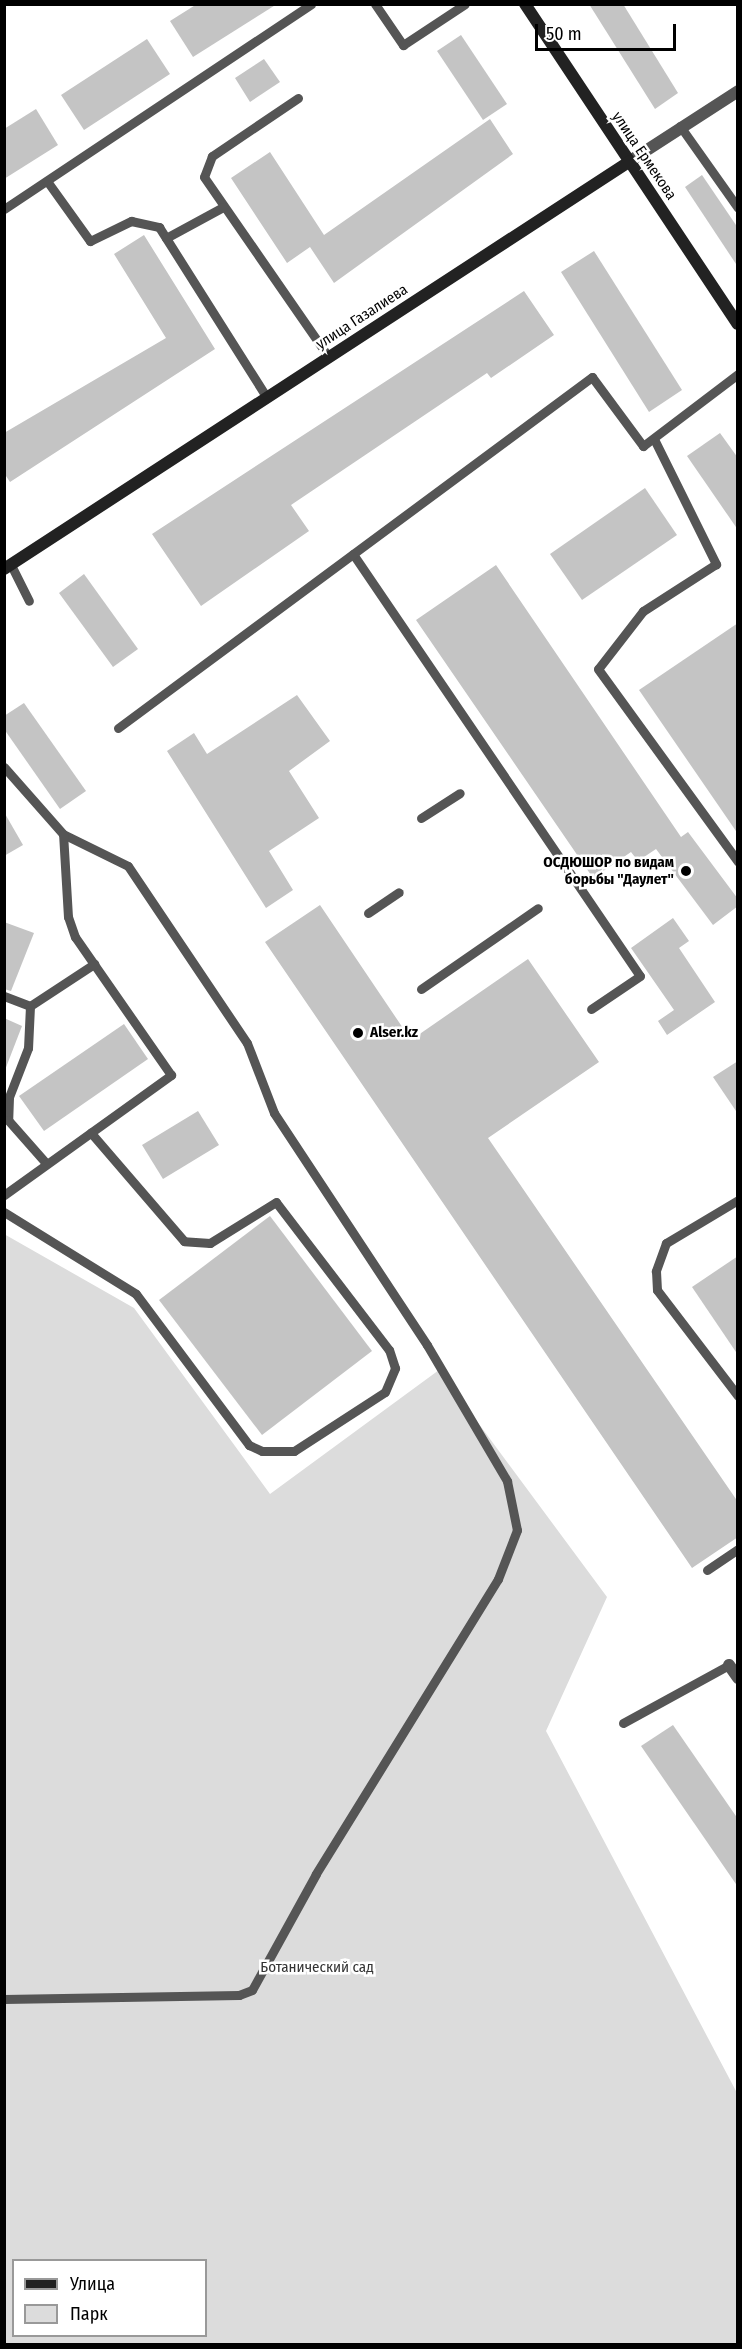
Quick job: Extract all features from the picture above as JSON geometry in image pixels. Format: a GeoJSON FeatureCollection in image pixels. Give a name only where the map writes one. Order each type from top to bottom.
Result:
{"type":"FeatureCollection","features":[{"type":"Feature","properties":{"kind":"main road","name":"улица Ермекова"},"geometry":{"type":"LineString","coordinates":[[525,4],[738,324]]}},
{"type":"Feature","properties":{"kind":"main road","name":"улица Газалиева"},"geometry":{"type":"LineString","coordinates":[[8,567],[630,161]]}},
{"type":"Feature","properties":{"kind":"street","name":"улица Газалиева"},"geometry":{"type":"LineString","coordinates":[[630,161],[680,126],[738,91]]}},
{"type":"Feature","properties":{"kind":"street"},"geometry":{"type":"LineString","coordinates":[[729,1665],[738,1677]]}},
{"type":"Feature","properties":{"kind":"lane"},"geometry":{"type":"LineString","coordinates":[[4,209],[311,4]]}},
{"type":"Feature","properties":{"kind":"lane"},"geometry":{"type":"LineString","coordinates":[[375,4],[403,45],[465,4]]}},
{"type":"Feature","properties":{"kind":"lane"},"geometry":{"type":"LineString","coordinates":[[298,98],[203,168],[223,207],[328,356]]}},
{"type":"Feature","properties":{"kind":"lane"},"geometry":{"type":"LineString","coordinates":[[680,126],[734,195],[738,208]]}},
{"type":"Feature","properties":{"kind":"lane"},"geometry":{"type":"LineString","coordinates":[[47,180],[90,241],[131,221],[153,223],[166,238],[267,398]]}},
{"type":"Feature","properties":{"kind":"lane"},"geometry":{"type":"LineString","coordinates":[[166,238],[223,207]]}},
{"type":"Feature","properties":{"kind":"lane"},"geometry":{"type":"LineString","coordinates":[[118,728],[592,377],[643,446],[738,374]]}},
{"type":"Feature","properties":{"kind":"lane"},"geometry":{"type":"LineString","coordinates":[[654,439],[716,564],[643,611],[598,669],[738,862]]}},
{"type":"Feature","properties":{"kind":"lane"},"geometry":{"type":"LineString","coordinates":[[353,554],[640,976],[591,1009]]}},
{"type":"Feature","properties":{"kind":"lane"},"geometry":{"type":"LineString","coordinates":[[8,567],[29,601]]}},
{"type":"Feature","properties":{"kind":"lane"},"geometry":{"type":"LineString","coordinates":[[4,767],[63,834],[128,866],[247,1044],[274,1113],[427,1345],[507,1481],[517,1530],[498,1579],[252,1990],[239,1995],[4,1999]]}},
{"type":"Feature","properties":{"kind":"lane"},"geometry":{"type":"LineString","coordinates":[[421,818],[460,793]]}},
{"type":"Feature","properties":{"kind":"lane"},"geometry":{"type":"LineString","coordinates":[[4,1195],[45,1162],[91,1133],[171,1075],[94,964],[68,917],[63,834]]}},
{"type":"Feature","properties":{"kind":"lane"},"geometry":{"type":"LineString","coordinates":[[369,913],[399,892]]}},
{"type":"Feature","properties":{"kind":"lane"},"geometry":{"type":"LineString","coordinates":[[420,989],[538,908]]}},
{"type":"Feature","properties":{"kind":"lane"},"geometry":{"type":"LineString","coordinates":[[30,1006],[94,964]]}},
{"type":"Feature","properties":{"kind":"lane"},"geometry":{"type":"LineString","coordinates":[[4,996],[30,1006]]}},
{"type":"Feature","properties":{"kind":"lane"},"geometry":{"type":"LineString","coordinates":[[30,1006],[28,1048],[9,1097],[8,1120],[45,1162]]}},
{"type":"Feature","properties":{"kind":"lane"},"geometry":{"type":"LineString","coordinates":[[4,1212],[136,1294],[249,1445],[262,1451],[302,1447],[385,1392],[395,1368],[388,1350],[276,1202],[210,1243],[184,1241],[91,1133]]}},
{"type":"Feature","properties":{"kind":"lane"},"geometry":{"type":"LineString","coordinates":[[738,1200],[666,1243],[656,1271],[657,1290],[738,1396]]}},
{"type":"Feature","properties":{"kind":"lane"},"geometry":{"type":"LineString","coordinates":[[707,1570],[738,1549]]}},
{"type":"Feature","properties":{"kind":"lane"},"geometry":{"type":"LineString","coordinates":[[623,1723],[729,1665]]}},
{"type":"Feature","properties":{"kind":"green space","name":"Ботанический сад"},"geometry":{"type":"Polygon","coordinates":[[[4,1234],[134,1308],[270,1494],[439,1370],[607,1597],[546,1731],[737,2093],[737,2344],[5,2344],[4,1234]]]}},
{"type":"Feature","properties":{"kind":"building"},"geometry":{"type":"Polygon","coordinates":[[[197,4],[277,4],[193,57],[170,21],[197,4]]]}},
{"type":"Feature","properties":{"kind":"building"},"geometry":{"type":"Polygon","coordinates":[[[589,4],[623,4],[678,93],[655,109],[589,4]]]}},
{"type":"Feature","properties":{"kind":"building"},"geometry":{"type":"Polygon","coordinates":[[[461,35],[507,104],[483,120],[437,51],[461,35]]]}},
{"type":"Feature","properties":{"kind":"building"},"geometry":{"type":"Polygon","coordinates":[[[147,39],[170,74],[84,130],[61,95],[147,39]]]}},
{"type":"Feature","properties":{"kind":"building"},"geometry":{"type":"Polygon","coordinates":[[[264,59],[280,82],[250,102],[235,78],[264,59]]]}},
{"type":"Feature","properties":{"kind":"building"},"geometry":{"type":"Polygon","coordinates":[[[36,109],[58,145],[4,179],[4,129],[36,109]]]}},
{"type":"Feature","properties":{"kind":"building"},"geometry":{"type":"Polygon","coordinates":[[[490,119],[513,154],[334,283],[310,247],[287,263],[231,178],[270,152],[324,235],[490,119]]]}},
{"type":"Feature","properties":{"kind":"building"},"geometry":{"type":"Polygon","coordinates":[[[702,175],[738,228],[738,267],[685,187],[702,175]]]}},
{"type":"Feature","properties":{"kind":"building"},"geometry":{"type":"Polygon","coordinates":[[[144,235],[215,349],[10,482],[4,473],[4,433],[166,338],[114,254],[144,235]]]}},
{"type":"Feature","properties":{"kind":"building"},"geometry":{"type":"Polygon","coordinates":[[[594,251],[682,390],[649,412],[561,272],[594,251]]]}},
{"type":"Feature","properties":{"kind":"building"},"geometry":{"type":"Polygon","coordinates":[[[524,291],[554,335],[491,378],[487,373],[291,505],[309,531],[201,606],[152,534],[524,291]]]}},
{"type":"Feature","properties":{"kind":"building"},"geometry":{"type":"Polygon","coordinates":[[[720,433],[738,458],[738,530],[687,456],[720,433]]]}},
{"type":"Feature","properties":{"kind":"building"},"geometry":{"type":"Polygon","coordinates":[[[645,488],[677,535],[582,600],[550,554],[645,488]]]}},
{"type":"Feature","properties":{"kind":"building"},"geometry":{"type":"Polygon","coordinates":[[[496,565],[681,837],[688,832],[738,899],[738,906],[713,925],[656,849],[638,861],[631,852],[593,878],[416,620],[496,565]]]}},
{"type":"Feature","properties":{"kind":"building"},"geometry":{"type":"Polygon","coordinates":[[[84,574],[138,649],[113,667],[59,593],[84,574]]]}},
{"type":"Feature","properties":{"kind":"building"},"geometry":{"type":"Polygon","coordinates":[[[738,623],[738,834],[639,690],[738,623]]]}},
{"type":"Feature","properties":{"kind":"building"},"geometry":{"type":"Polygon","coordinates":[[[297,695],[330,741],[289,771],[319,818],[269,851],[293,890],[266,908],[167,751],[194,733],[207,754],[297,695]]]}},
{"type":"Feature","properties":{"kind":"building"},"geometry":{"type":"Polygon","coordinates":[[[24,703],[86,791],[60,809],[4,729],[4,716],[24,703]]]}},
{"type":"Feature","properties":{"kind":"building"},"geometry":{"type":"Polygon","coordinates":[[[4,812],[23,845],[4,856],[4,812]]]}},
{"type":"Feature","properties":{"kind":"building"},"geometry":{"type":"Polygon","coordinates":[[[320,905],[411,1040],[528,959],[599,1062],[488,1138],[738,1502],[738,1537],[692,1568],[265,942],[320,905]]]}},
{"type":"Feature","properties":{"kind":"building"},"geometry":{"type":"Polygon","coordinates":[[[673,918],[689,941],[679,948],[715,1002],[667,1035],[658,1021],[674,1010],[631,948],[673,918]]]}},
{"type":"Feature","properties":{"kind":"building"},"geometry":{"type":"Polygon","coordinates":[[[4,922],[34,933],[11,991],[4,989],[4,922]]]}},
{"type":"Feature","properties":{"kind":"building"},"geometry":{"type":"Polygon","coordinates":[[[4,1018],[22,1026],[5,1070],[4,1070],[4,1018]]]}},
{"type":"Feature","properties":{"kind":"building"},"geometry":{"type":"Polygon","coordinates":[[[124,1024],[148,1059],[44,1131],[19,1096],[124,1024]]]}},
{"type":"Feature","properties":{"kind":"building"},"geometry":{"type":"Polygon","coordinates":[[[738,1061],[738,1114],[713,1077],[738,1061]]]}},
{"type":"Feature","properties":{"kind":"building"},"geometry":{"type":"Polygon","coordinates":[[[198,1111],[219,1145],[163,1179],[142,1145],[198,1111]]]}},
{"type":"Feature","properties":{"kind":"building"},"geometry":{"type":"Polygon","coordinates":[[[270,1216],[372,1351],[262,1435],[159,1300],[270,1216]]]}},
{"type":"Feature","properties":{"kind":"building"},"geometry":{"type":"Polygon","coordinates":[[[738,1256],[738,1355],[692,1287],[738,1256]]]}},
{"type":"Feature","properties":{"kind":"building"},"geometry":{"type":"Polygon","coordinates":[[[673,1725],[738,1819],[738,1887],[641,1746],[673,1725]]]}},
{"type":"Feature","properties":{"kind":"place","name":"ОСДЮШОР по видам борьбы \"Даулет\""},"geometry":{"type":"Point","coordinates":[686,871]}},
{"type":"Feature","properties":{"kind":"place","name":"Alser.kz"},"geometry":{"type":"Point","coordinates":[358,1033]}}]}
